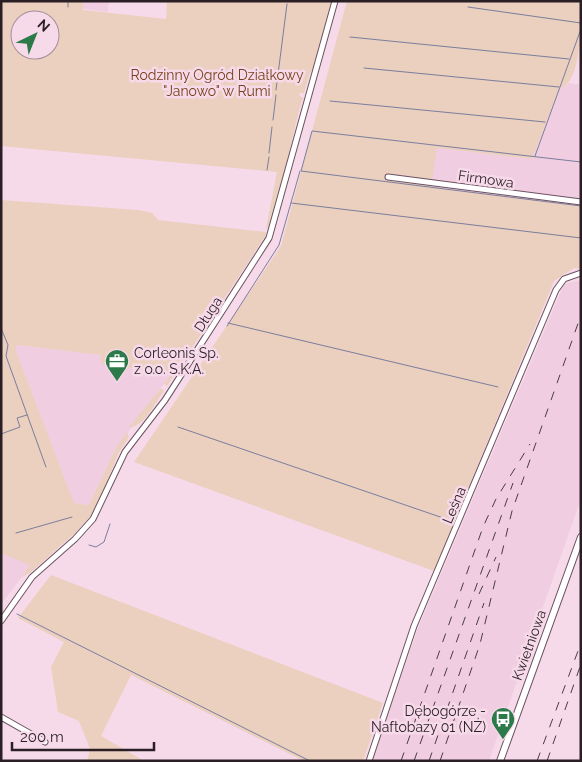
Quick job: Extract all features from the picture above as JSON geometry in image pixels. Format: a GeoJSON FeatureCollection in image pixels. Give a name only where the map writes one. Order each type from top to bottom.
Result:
{"type":"FeatureCollection","features":[{"type":"Feature","properties":{"kind":"street","name":"Długa"},"geometry":{"type":"LineString","coordinates":[[1,620],[32,577],[75,539],[93,519],[125,452],[165,400],[269,238],[335,1]]}},
{"type":"Feature","properties":{"kind":"street","name":"Firmowa"},"geometry":{"type":"LineString","coordinates":[[388,177],[581,202]]}},
{"type":"Feature","properties":{"kind":"street","name":"Leśna"},"geometry":{"type":"LineString","coordinates":[[369,761],[414,626],[556,290],[564,279],[581,273]]}},
{"type":"Feature","properties":{"kind":"street","name":"Kwietniowa"},"geometry":{"type":"LineString","coordinates":[[500,761],[581,537]]}},
{"type":"Feature","properties":{"kind":"street"},"geometry":{"type":"LineString","coordinates":[[1,717],[45,742]]}},
{"type":"Feature","properties":{"kind":"shaded area"},"geometry":{"type":"Polygon","coordinates":[[[84,1],[109,1],[108,12],[83,9],[84,1]]]}},
{"type":"Feature","properties":{"kind":"shaded area"},"geometry":{"type":"Polygon","coordinates":[[[569,83],[581,85],[581,206],[430,187],[437,148],[532,159],[560,88],[569,83]]]}},
{"type":"Feature","properties":{"kind":"shaded area"},"geometry":{"type":"Polygon","coordinates":[[[581,280],[581,499],[489,761],[372,761],[418,628],[564,284],[581,280]]]}},
{"type":"Feature","properties":{"kind":"shaded area"},"geometry":{"type":"Polygon","coordinates":[[[17,345],[101,355],[101,364],[171,374],[115,450],[89,505],[74,503],[16,351],[17,345]]]}},
{"type":"Feature","properties":{"kind":"shaded area"},"geometry":{"type":"Polygon","coordinates":[[[1,553],[31,565],[1,604],[1,553]]]}},
{"type":"Feature","properties":{"kind":"green space","name":"Rodzinny Ogród Działkowy \"Janowo\" w Rumi"},"geometry":{"type":"Polygon","coordinates":[[[1,1],[84,1],[83,10],[166,19],[167,1],[332,1],[314,67],[310,73],[304,93],[299,95],[304,99],[302,100],[275,210],[270,226],[266,229],[277,172],[1,146],[1,1]]]}},
{"type":"Feature","properties":{"kind":"green space"},"geometry":{"type":"Polygon","coordinates":[[[347,1],[581,1],[579,51],[573,76],[567,84],[560,88],[532,159],[437,148],[431,187],[581,206],[581,269],[574,268],[554,281],[434,571],[134,462],[281,246],[347,1]]]}},
{"type":"Feature","properties":{"kind":"green space"},"geometry":{"type":"Polygon","coordinates":[[[1,200],[138,210],[152,213],[158,220],[266,232],[266,235],[167,386],[164,384],[171,374],[169,373],[101,364],[101,355],[17,345],[16,351],[74,503],[89,505],[115,450],[127,432],[129,437],[118,454],[102,495],[89,518],[31,572],[22,577],[30,565],[1,553],[1,200]]]}},
{"type":"Feature","properties":{"kind":"green space"},"geometry":{"type":"Polygon","coordinates":[[[161,388],[164,391],[145,419],[129,427],[161,388]]]}},
{"type":"Feature","properties":{"kind":"green space"},"geometry":{"type":"Polygon","coordinates":[[[51,575],[383,703],[363,761],[304,761],[131,675],[101,736],[144,761],[87,761],[90,749],[79,721],[58,712],[51,667],[64,642],[18,618],[51,575]]]}},
{"type":"Feature","properties":{"kind":"waterway"},"geometry":{"type":"LineString","coordinates":[[68,1],[68,7]]}},
{"type":"Feature","properties":{"kind":"waterway"},"geometry":{"type":"LineString","coordinates":[[276,90],[287,4]]}},
{"type":"Feature","properties":{"kind":"waterway"},"geometry":{"type":"LineString","coordinates":[[468,7],[581,23]]}},
{"type":"Feature","properties":{"kind":"waterway"},"geometry":{"type":"LineString","coordinates":[[535,156],[581,29]]}},
{"type":"Feature","properties":{"kind":"waterway"},"geometry":{"type":"LineString","coordinates":[[350,37],[569,59]]}},
{"type":"Feature","properties":{"kind":"waterway"},"geometry":{"type":"LineString","coordinates":[[364,68],[559,87]]}},
{"type":"Feature","properties":{"kind":"waterway"},"geometry":{"type":"LineString","coordinates":[[273,120],[276,95]]}},
{"type":"Feature","properties":{"kind":"waterway"},"geometry":{"type":"LineString","coordinates":[[330,101],[545,122]]}},
{"type":"Feature","properties":{"kind":"waterway"},"geometry":{"type":"LineString","coordinates":[[269,153],[272,127]]}},
{"type":"Feature","properties":{"kind":"waterway"},"geometry":{"type":"LineString","coordinates":[[581,162],[312,131],[301,171],[581,206]]}},
{"type":"Feature","properties":{"kind":"waterway"},"geometry":{"type":"LineString","coordinates":[[267,170],[269,157]]}},
{"type":"Feature","properties":{"kind":"waterway"},"geometry":{"type":"LineString","coordinates":[[227,326],[279,245],[300,171]]}},
{"type":"Feature","properties":{"kind":"waterway"},"geometry":{"type":"LineString","coordinates":[[291,203],[581,238]]}},
{"type":"Feature","properties":{"kind":"waterway"},"geometry":{"type":"LineString","coordinates":[[228,323],[498,387]]}},
{"type":"Feature","properties":{"kind":"waterway"},"geometry":{"type":"LineString","coordinates":[[1,328],[8,345],[6,356],[46,467]]}},
{"type":"Feature","properties":{"kind":"waterway"},"geometry":{"type":"LineString","coordinates":[[1,434],[20,427],[17,418],[27,415]]}},
{"type":"Feature","properties":{"kind":"waterway"},"geometry":{"type":"LineString","coordinates":[[178,427],[449,520]]}},
{"type":"Feature","properties":{"kind":"waterway"},"geometry":{"type":"LineString","coordinates":[[16,533],[72,517]]}},
{"type":"Feature","properties":{"kind":"waterway"},"geometry":{"type":"LineString","coordinates":[[89,545],[96,547],[104,542],[110,524]]}},
{"type":"Feature","properties":{"kind":"waterway"},"geometry":{"type":"LineString","coordinates":[[17,614],[310,761]]}},
{"type":"Feature","properties":{"kind":"railway"},"geometry":{"type":"LineString","coordinates":[[440,761],[480,644],[512,511],[581,315]]}},
{"type":"Feature","properties":{"kind":"railway"},"geometry":{"type":"LineString","coordinates":[[401,761],[483,527],[496,499],[530,444]]}},
{"type":"Feature","properties":{"kind":"railway"},"geometry":{"type":"LineString","coordinates":[[414,761],[513,483]]}},
{"type":"Feature","properties":{"kind":"railway"},"geometry":{"type":"LineString","coordinates":[[479,594],[496,557]]}},
{"type":"Feature","properties":{"kind":"railway"},"geometry":{"type":"LineString","coordinates":[[429,761],[484,603]]}},
{"type":"Feature","properties":{"kind":"railway"},"geometry":{"type":"LineString","coordinates":[[537,761],[581,643]]}},
{"type":"Feature","properties":{"kind":"railway"},"geometry":{"type":"LineString","coordinates":[[547,761],[581,664]]}},
{"type":"Feature","properties":{"kind":"place","name":"Corleonis Sp. z o.o. S.K.A."},"geometry":{"type":"Point","coordinates":[117,382]}},
{"type":"Feature","properties":{"kind":"place","name":"Dębogórze - Naftobazy 01 (NŻ)"},"geometry":{"type":"Point","coordinates":[503,740]}}]}
